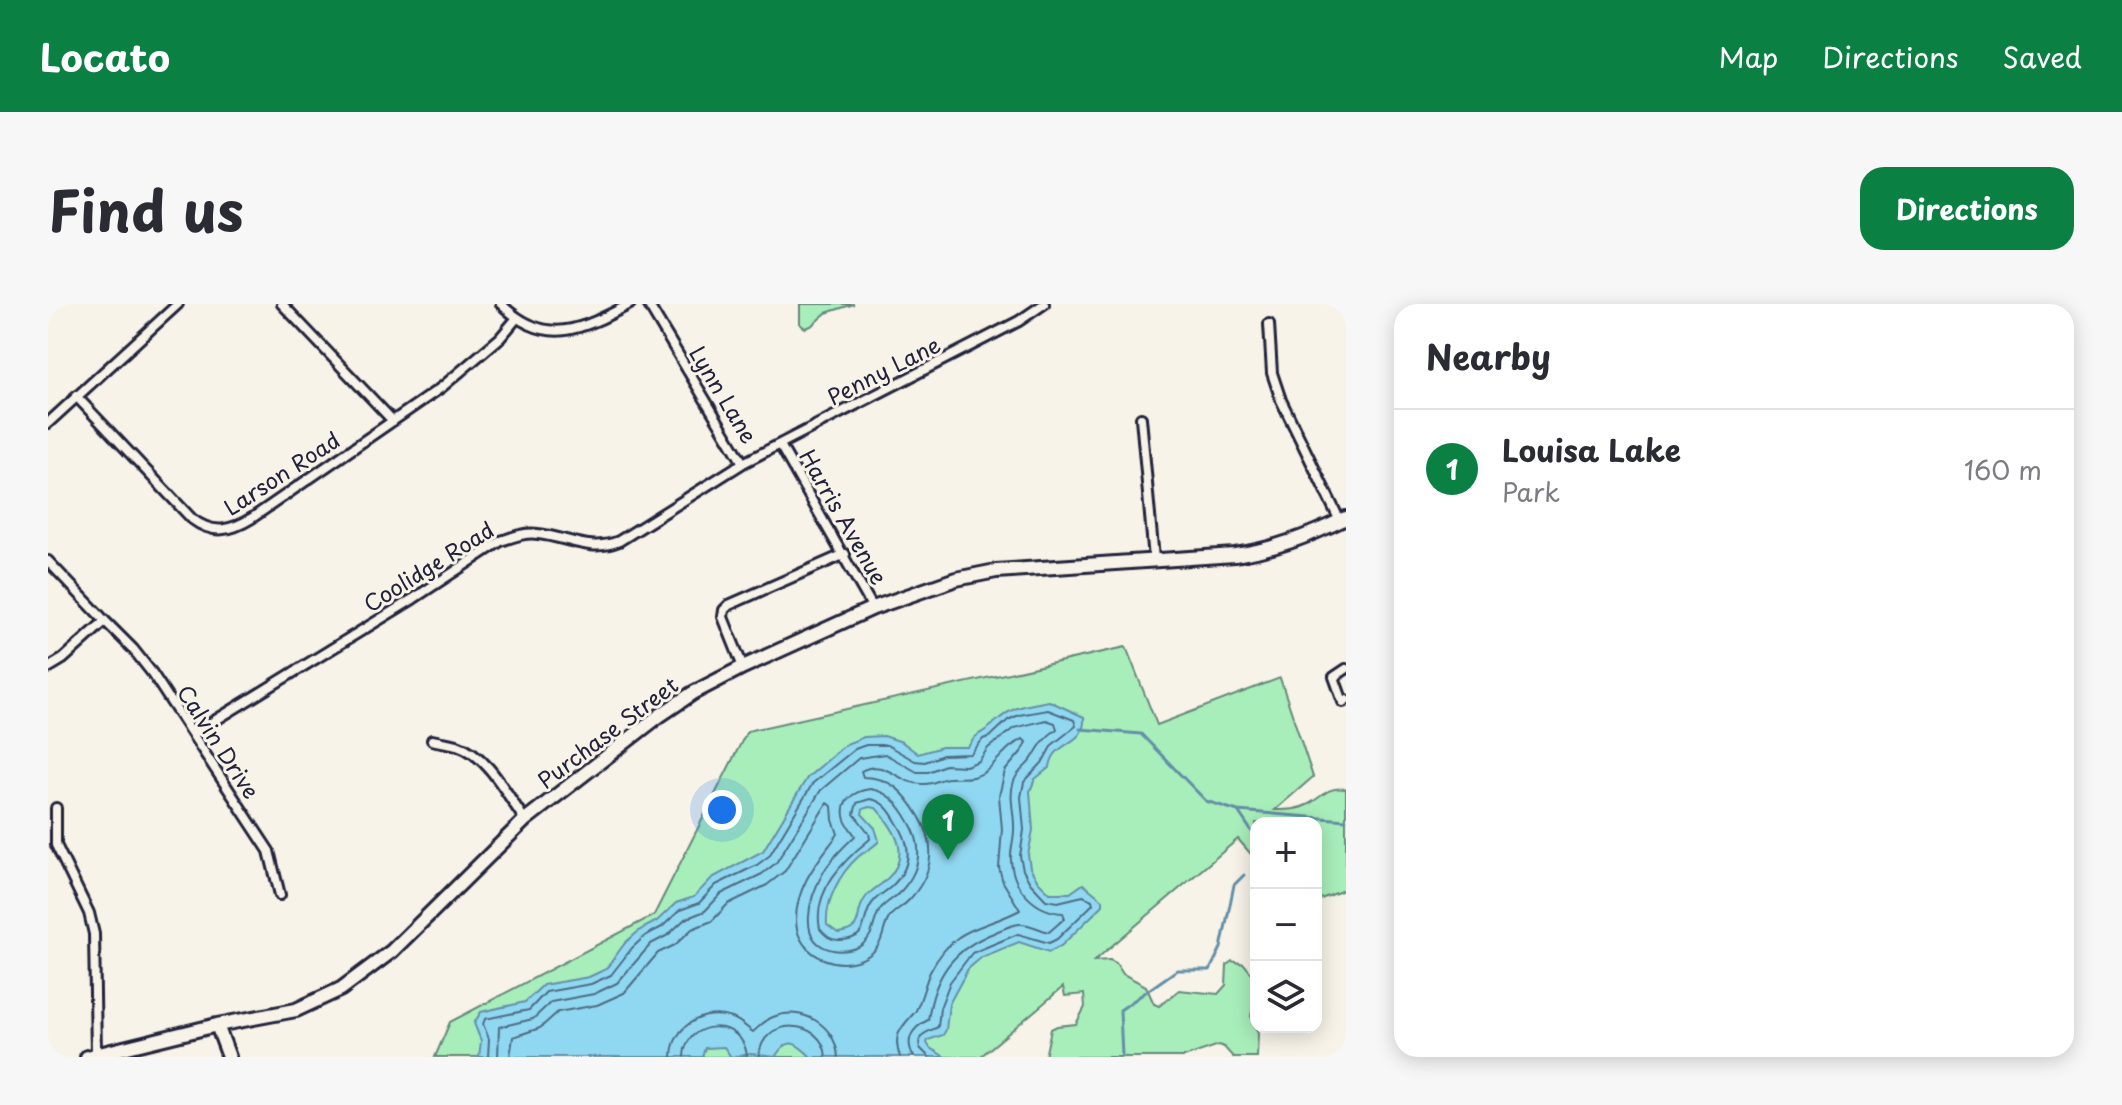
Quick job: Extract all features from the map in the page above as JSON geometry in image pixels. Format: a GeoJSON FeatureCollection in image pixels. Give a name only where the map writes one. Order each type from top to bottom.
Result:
{"type":"FeatureCollection","features":[{"type":"Feature","properties":{"kind":"main road","name":"Purchase Street"},"geometry":{"type":"LineString","coordinates":[[91,1055],[296,1010],[341,989],[392,951],[525,820],[659,716],[693,693],[743,667],[873,608],[956,579],[996,571],[1235,555],[1268,550],[1343,519]]}},
{"type":"Feature","properties":{"kind":"main road"},"geometry":{"type":"LineString","coordinates":[[217,1025],[229,1057]]}},
{"type":"Feature","properties":{"kind":"street"},"geometry":{"type":"LineString","coordinates":[[48,423],[178,304]]}},
{"type":"Feature","properties":{"kind":"street"},"geometry":{"type":"LineString","coordinates":[[282,304],[393,421]]}},
{"type":"Feature","properties":{"kind":"street"},"geometry":{"type":"LineString","coordinates":[[501,304],[516,319],[542,330],[565,332],[588,326],[630,304]]}},
{"type":"Feature","properties":{"kind":"street","name":"Lynn Lane"},"geometry":{"type":"LineString","coordinates":[[648,304],[743,463]]}},
{"type":"Feature","properties":{"kind":"street","name":"Penny Lane"},"geometry":{"type":"LineString","coordinates":[[780,445],[1019,321],[1044,304]]}},
{"type":"Feature","properties":{"kind":"street","name":"Larson Road"},"geometry":{"type":"LineString","coordinates":[[76,396],[192,519],[206,527],[223,531],[252,518],[393,421],[483,354],[516,319]]}},
{"type":"Feature","properties":{"kind":"street"},"geometry":{"type":"LineString","coordinates":[[1269,324],[1272,373],[1281,400],[1343,519]]}},
{"type":"Feature","properties":{"kind":"street"},"geometry":{"type":"LineString","coordinates":[[1141,418],[1154,559]]}},
{"type":"Feature","properties":{"kind":"street","name":"Coolidge Road"},"geometry":{"type":"LineString","coordinates":[[193,734],[413,599],[501,541],[537,533],[584,545],[613,543],[743,463],[780,445]]}},
{"type":"Feature","properties":{"kind":"street","name":"Harris Avenue"},"geometry":{"type":"LineString","coordinates":[[780,445],[845,554],[873,608]]}},
{"type":"Feature","properties":{"kind":"street"},"geometry":{"type":"LineString","coordinates":[[743,667],[723,617],[724,610],[729,605],[845,554]]}},
{"type":"Feature","properties":{"kind":"street","name":"Calvin Drive"},"geometry":{"type":"LineString","coordinates":[[48,561],[133,649],[193,734],[269,851],[280,895]]}},
{"type":"Feature","properties":{"kind":"street"},"geometry":{"type":"LineString","coordinates":[[48,668],[63,659],[105,621]]}},
{"type":"Feature","properties":{"kind":"street"},"geometry":{"type":"LineString","coordinates":[[1346,669],[1334,677],[1343,702],[1346,700]]}},
{"type":"Feature","properties":{"kind":"street"},"geometry":{"type":"LineString","coordinates":[[432,740],[459,746],[473,754],[490,770],[525,820]]}},
{"type":"Feature","properties":{"kind":"street"},"geometry":{"type":"LineString","coordinates":[[56,808],[56,845],[89,913],[94,934],[91,1055]]}},
{"type":"Feature","properties":{"kind":"green space"},"geometry":{"type":"Polygon","coordinates":[[[800,304],[854,304],[826,313],[805,328],[800,324],[800,304]]]}},
{"type":"Feature","properties":{"kind":"green space"},"geometry":{"type":"Polygon","coordinates":[[[1126,647],[1157,725],[1280,678],[1313,777],[1275,810],[1301,807],[1330,790],[1346,789],[1346,889],[1322,899],[1322,817],[1250,817],[1250,853],[1238,839],[1094,961],[1110,960],[1116,963],[1123,974],[1146,986],[1154,1004],[1159,1006],[1179,990],[1218,994],[1226,985],[1227,965],[1232,961],[1244,964],[1250,972],[1250,1033],[1258,1034],[1257,1057],[1233,1057],[1219,1045],[1184,1057],[1045,1057],[1051,1029],[1076,1024],[1085,1007],[1084,994],[1065,996],[1063,987],[980,1057],[435,1057],[450,1022],[654,915],[747,731],[1126,647]]]}},
{"type":"Feature","properties":{"kind":"water"},"geometry":{"type":"Polygon","coordinates":[[[1049,701],[1084,717],[1083,727],[1075,739],[1057,752],[1050,767],[1035,779],[1030,791],[1033,830],[1028,855],[1030,868],[1050,893],[1070,893],[1083,884],[1103,900],[1103,905],[1061,946],[1049,952],[1019,942],[982,957],[968,969],[949,1004],[946,1030],[943,1035],[927,1043],[945,1057],[811,1057],[796,1045],[788,1044],[775,1057],[751,1054],[731,1057],[724,1047],[705,1048],[702,1057],[479,1057],[481,1041],[474,1023],[481,1012],[525,1002],[543,985],[589,977],[606,969],[625,943],[640,930],[657,921],[676,903],[694,897],[712,878],[763,851],[807,778],[846,744],[864,737],[884,736],[902,742],[918,754],[942,747],[968,747],[1005,714],[1049,701]],[[876,808],[863,809],[862,814],[875,828],[879,841],[851,864],[840,879],[828,906],[827,925],[838,933],[856,925],[866,897],[886,880],[898,862],[900,852],[895,834],[876,808]]]}},
{"type":"Feature","properties":{"kind":"waterway"},"geometry":{"type":"LineString","coordinates":[[1080,729],[1141,734],[1206,801],[1238,811],[1346,820]]}},
{"type":"Feature","properties":{"kind":"waterway"},"geometry":{"type":"LineString","coordinates":[[1238,811],[1250,829]]}},
{"type":"Feature","properties":{"kind":"waterway"},"geometry":{"type":"LineString","coordinates":[[1122,1057],[1120,1010],[1177,970],[1210,970],[1221,948],[1234,885],[1244,875]]}},
{"type":"Feature","properties":{"kind":"place","name":"Louisa Lake"},"geometry":{"type":"Point","coordinates":[948,860]}}]}
